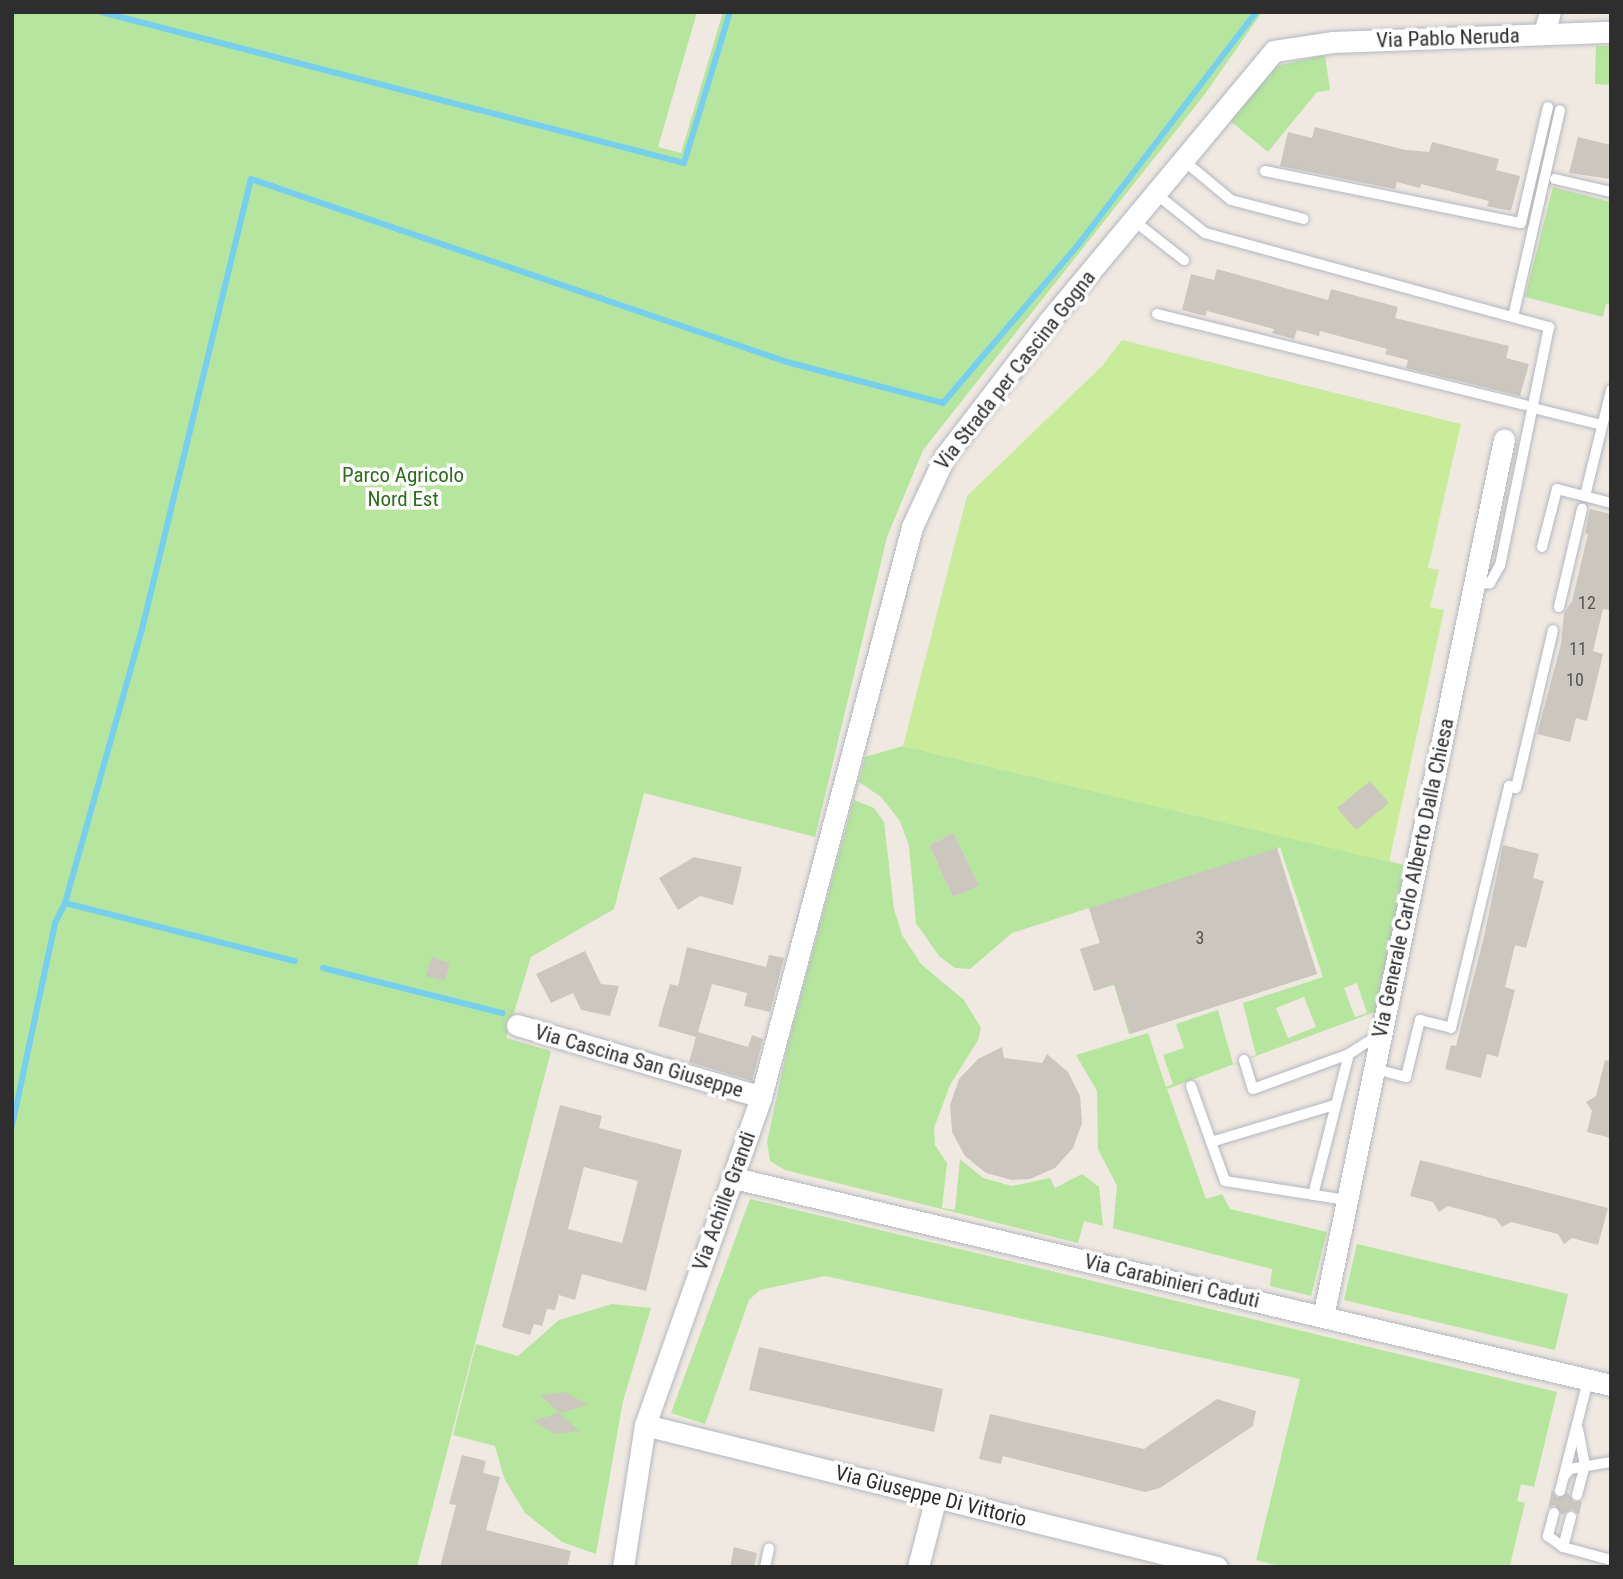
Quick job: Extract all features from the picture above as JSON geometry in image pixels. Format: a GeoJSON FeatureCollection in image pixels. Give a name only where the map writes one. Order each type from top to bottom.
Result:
{"type":"FeatureCollection","features":[{"type":"Feature","properties":{"kind":"street"},"geometry":{"type":"LineString","coordinates":[[1544,34],[1550,12]]}},
{"type":"Feature","properties":{"kind":"street","name":"Via Pablo Neruda"},"geometry":{"type":"LineString","coordinates":[[1286,47],[1611,32]]}},
{"type":"Feature","properties":{"kind":"street","name":"Via Strada per Cascina Gogna"},"geometry":{"type":"LineString","coordinates":[[833,836],[912,527],[930,481],[960,434],[1263,61],[1286,47]]}},
{"type":"Feature","properties":{"kind":"street","name":"Via Generale Carlo Alberto Dalla Chiesa"},"geometry":{"type":"LineString","coordinates":[[1323,1317],[1504,439]]}},
{"type":"Feature","properties":{"kind":"street","name":"Via Achille Grandi"},"geometry":{"type":"LineString","coordinates":[[623,1567],[645,1425],[761,1097],[833,836]]}},
{"type":"Feature","properties":{"kind":"street","name":"Via Cascina San Giuseppe"},"geometry":{"type":"LineString","coordinates":[[517,1025],[761,1097]]}},
{"type":"Feature","properties":{"kind":"street","name":"Via Carabinieri Caduti"},"geometry":{"type":"LineString","coordinates":[[734,1178],[1611,1385]]}},
{"type":"Feature","properties":{"kind":"street","name":"Via Giuseppe Di Vittorio"},"geometry":{"type":"LineString","coordinates":[[645,1425],[1217,1567]]}},
{"type":"Feature","properties":{"kind":"street"},"geometry":{"type":"LineString","coordinates":[[918,1567],[936,1497]]}},
{"type":"Feature","properties":{"kind":"lane"},"geometry":{"type":"LineString","coordinates":[[1265,171],[1521,223],[1549,107]]}},
{"type":"Feature","properties":{"kind":"lane"},"geometry":{"type":"LineString","coordinates":[[1513,317],[1560,110]]}},
{"type":"Feature","properties":{"kind":"lane"},"geometry":{"type":"LineString","coordinates":[[1183,160],[1231,200],[1304,219]]}},
{"type":"Feature","properties":{"kind":"lane"},"geometry":{"type":"LineString","coordinates":[[1555,179],[1611,192]]}},
{"type":"Feature","properties":{"kind":"lane"},"geometry":{"type":"LineString","coordinates":[[1155,194],[1205,233],[1549,327],[1500,565],[1490,583],[1474,584]]}},
{"type":"Feature","properties":{"kind":"lane"},"geometry":{"type":"LineString","coordinates":[[1133,220],[1184,260]]}},
{"type":"Feature","properties":{"kind":"lane"},"geometry":{"type":"LineString","coordinates":[[1157,314],[1525,405]]}},
{"type":"Feature","properties":{"kind":"lane"},"geometry":{"type":"LineString","coordinates":[[1584,496],[1611,390]]}},
{"type":"Feature","properties":{"kind":"lane"},"geometry":{"type":"LineString","coordinates":[[1537,409],[1602,425]]}},
{"type":"Feature","properties":{"kind":"lane"},"geometry":{"type":"LineString","coordinates":[[1542,547],[1557,489],[1611,503]]}},
{"type":"Feature","properties":{"kind":"lane"},"geometry":{"type":"LineString","coordinates":[[1559,607],[1582,509]]}},
{"type":"Feature","properties":{"kind":"lane"},"geometry":{"type":"LineString","coordinates":[[1387,1072],[1406,1077],[1420,1020],[1451,1028],[1509,786],[1516,788],[1553,630]]}},
{"type":"Feature","properties":{"kind":"lane"},"geometry":{"type":"LineString","coordinates":[[1244,1060],[1253,1089],[1349,1054],[1381,1033]]}},
{"type":"Feature","properties":{"kind":"lane"},"geometry":{"type":"LineString","coordinates":[[1313,1195],[1349,1054]]}},
{"type":"Feature","properties":{"kind":"lane"},"geometry":{"type":"LineString","coordinates":[[1191,1086],[1225,1181],[1347,1200]]}},
{"type":"Feature","properties":{"kind":"lane"},"geometry":{"type":"LineString","coordinates":[[1212,1142],[1334,1105]]}},
{"type":"Feature","properties":{"kind":"lane"},"geometry":{"type":"LineString","coordinates":[[1560,1491],[1588,1380]]}},
{"type":"Feature","properties":{"kind":"lane"},"geometry":{"type":"LineString","coordinates":[[1577,1423],[1584,1465],[1577,1495]]}},
{"type":"Feature","properties":{"kind":"lane"},"geometry":{"type":"LineString","coordinates":[[1563,1477],[1570,1469],[1611,1462]]}},
{"type":"Feature","properties":{"kind":"lane"},"geometry":{"type":"LineString","coordinates":[[1554,1513],[1548,1536],[1563,1547],[1611,1560]]}},
{"type":"Feature","properties":{"kind":"lane"},"geometry":{"type":"LineString","coordinates":[[1563,1547],[1571,1517]]}},
{"type":"Feature","properties":{"kind":"lane"},"geometry":{"type":"LineString","coordinates":[[765,1567],[769,1548]]}},
{"type":"Feature","properties":{"kind":"green space","name":"Parco Agricolo Nord Est"},"geometry":{"type":"Polygon","coordinates":[[[12,12],[697,12],[658,147],[681,153],[723,12],[1262,12],[1205,94],[923,450],[887,537],[815,837],[644,793],[614,909],[531,957],[506,1038],[551,1051],[417,1567],[12,1567],[12,12]]]}},
{"type":"Feature","properties":{"kind":"green space"},"geometry":{"type":"Polygon","coordinates":[[[1596,46],[1611,46],[1611,85],[1595,84],[1596,46]]]}},
{"type":"Feature","properties":{"kind":"green space"},"geometry":{"type":"Polygon","coordinates":[[[1325,55],[1330,90],[1317,92],[1268,152],[1229,120],[1276,66],[1325,55]]]}},
{"type":"Feature","properties":{"kind":"green space"},"geometry":{"type":"Polygon","coordinates":[[[1553,187],[1611,202],[1611,305],[1606,304],[1603,317],[1525,297],[1553,187]]]}},
{"type":"Feature","properties":{"kind":"green space"},"geometry":{"type":"Polygon","coordinates":[[[1122,340],[1461,424],[1428,568],[1439,570],[1430,607],[1444,610],[1389,862],[903,746],[967,496],[1102,366],[1122,340]]]}},
{"type":"Feature","properties":{"kind":"green space"},"geometry":{"type":"Polygon","coordinates":[[[903,746],[1413,867],[1380,1010],[1167,1089],[1206,1199],[1222,1194],[1230,1209],[1327,1232],[1311,1296],[1270,1286],[1272,1269],[1106,1227],[1113,1228],[1117,1186],[1098,1149],[1097,1091],[1076,1055],[1148,1033],[1166,1087],[1173,1084],[1163,1055],[1184,1048],[1176,1024],[1218,1010],[1233,1064],[1256,1055],[1243,1003],[1323,977],[1280,847],[1277,849],[1317,974],[1129,1034],[1114,985],[1094,991],[1080,949],[1100,943],[1089,908],[1012,933],[970,969],[955,968],[939,956],[916,923],[909,846],[900,821],[881,797],[859,782],[854,800],[874,808],[884,822],[894,909],[902,935],[921,964],[964,1000],[981,1028],[978,1040],[950,1085],[934,1128],[935,1145],[947,1163],[942,1208],[955,1210],[960,1159],[983,1178],[1012,1186],[1050,1178],[1055,1188],[1082,1174],[1099,1187],[1103,1226],[1084,1221],[1078,1243],[785,1170],[770,1161],[767,1142],[790,1036],[865,757],[903,746]],[[954,833],[929,845],[953,897],[979,886],[954,833]],[[1357,983],[1344,988],[1355,1017],[1367,1013],[1357,983]],[[1304,997],[1276,1008],[1288,1038],[1316,1027],[1304,997]]]}},
{"type":"Feature","properties":{"kind":"green space"},"geometry":{"type":"Polygon","coordinates":[[[750,1199],[1557,1392],[1534,1487],[1521,1484],[1517,1501],[1525,1503],[1510,1565],[1517,1567],[1283,1567],[1256,1560],[1300,1379],[825,1276],[760,1290],[749,1300],[705,1424],[671,1413],[750,1199]]]}},
{"type":"Feature","properties":{"kind":"green space"},"geometry":{"type":"Polygon","coordinates":[[[1357,1244],[1568,1294],[1555,1350],[1344,1300],[1357,1244]]]}},
{"type":"Feature","properties":{"kind":"green space"},"geometry":{"type":"Polygon","coordinates":[[[612,1304],[651,1308],[623,1401],[596,1554],[562,1542],[525,1513],[504,1478],[495,1446],[453,1435],[476,1344],[518,1356],[559,1320],[612,1304]]]}},
{"type":"Feature","properties":{"kind":"building"},"geometry":{"type":"Polygon","coordinates":[[[1315,127],[1405,150],[1429,152],[1432,142],[1499,159],[1496,170],[1520,176],[1511,211],[1487,206],[1489,201],[1421,184],[1420,188],[1397,182],[1395,189],[1280,166],[1288,132],[1312,138],[1315,127]]]}},
{"type":"Feature","properties":{"kind":"building"},"geometry":{"type":"Polygon","coordinates":[[[1578,137],[1611,145],[1611,179],[1569,173],[1578,137]]]}},
{"type":"Feature","properties":{"kind":"building"},"geometry":{"type":"Polygon","coordinates":[[[1217,269],[1328,300],[1331,289],[1398,307],[1395,318],[1509,346],[1506,358],[1529,364],[1520,396],[1406,368],[1408,360],[1385,354],[1387,349],[1320,331],[1319,336],[1297,330],[1294,339],[1272,333],[1274,329],[1207,311],[1205,316],[1182,310],[1191,274],[1214,280],[1217,269]]]}},
{"type":"Feature","properties":{"kind":"building"},"geometry":{"type":"Polygon","coordinates":[[[1590,509],[1611,514],[1611,610],[1603,609],[1593,651],[1603,654],[1587,721],[1576,718],[1570,742],[1537,734],[1561,644],[1564,613],[1572,601],[1588,534],[1585,533],[1590,509]]]}},
{"type":"Feature","properties":{"kind":"building"},"geometry":{"type":"Polygon","coordinates":[[[1370,781],[1389,803],[1356,830],[1337,808],[1370,781]]]}},
{"type":"Feature","properties":{"kind":"building"},"geometry":{"type":"Polygon","coordinates":[[[954,833],[979,886],[953,897],[929,845],[954,833]]]}},
{"type":"Feature","properties":{"kind":"building"},"geometry":{"type":"Polygon","coordinates":[[[1503,845],[1539,854],[1533,878],[1544,881],[1526,948],[1515,945],[1505,987],[1515,990],[1498,1057],[1487,1054],[1481,1078],[1445,1069],[1451,1045],[1456,1046],[1484,937],[1503,845]]]}},
{"type":"Feature","properties":{"kind":"building"},"geometry":{"type":"Polygon","coordinates":[[[1277,848],[1317,974],[1130,1034],[1114,984],[1094,991],[1080,949],[1100,943],[1089,908],[1277,848]]]}},
{"type":"Feature","properties":{"kind":"building"},"geometry":{"type":"Polygon","coordinates":[[[694,857],[742,867],[733,905],[700,896],[678,910],[659,878],[694,857]]]}},
{"type":"Feature","properties":{"kind":"building"},"geometry":{"type":"Polygon","coordinates":[[[687,947],[766,967],[769,955],[784,958],[770,1012],[744,1006],[747,993],[712,984],[698,1032],[748,1047],[752,1035],[763,1039],[752,1081],[689,1062],[696,1037],[658,1026],[670,984],[678,986],[687,947]]]}},
{"type":"Feature","properties":{"kind":"building"},"geometry":{"type":"Polygon","coordinates":[[[585,951],[601,984],[619,986],[610,1016],[581,1010],[573,993],[551,1003],[536,974],[585,951]]]}},
{"type":"Feature","properties":{"kind":"building"},"geometry":{"type":"Polygon","coordinates":[[[432,957],[450,963],[445,981],[426,976],[432,957]]]}},
{"type":"Feature","properties":{"kind":"building"},"geometry":{"type":"Polygon","coordinates":[[[1002,1047],[1004,1058],[1042,1063],[1047,1054],[1068,1072],[1080,1096],[1082,1123],[1073,1148],[1055,1168],[1030,1179],[1012,1180],[986,1173],[965,1156],[952,1132],[950,1105],[959,1079],[978,1059],[1002,1047]]]}},
{"type":"Feature","properties":{"kind":"building"},"geometry":{"type":"Polygon","coordinates":[[[1605,1060],[1611,1061],[1611,1138],[1587,1132],[1592,1111],[1586,1102],[1596,1096],[1605,1060]]]}},
{"type":"Feature","properties":{"kind":"building"},"geometry":{"type":"Polygon","coordinates":[[[560,1105],[602,1116],[599,1128],[682,1150],[646,1291],[582,1274],[575,1300],[559,1295],[555,1310],[547,1309],[542,1326],[534,1324],[530,1335],[502,1327],[560,1105]],[[584,1167],[568,1229],[622,1243],[638,1181],[584,1167]]]}},
{"type":"Feature","properties":{"kind":"building"},"geometry":{"type":"Polygon","coordinates":[[[1420,1160],[1608,1208],[1598,1245],[1572,1238],[1564,1244],[1558,1234],[1511,1222],[1502,1227],[1496,1219],[1448,1206],[1439,1212],[1433,1202],[1410,1196],[1420,1160]]]}},
{"type":"Feature","properties":{"kind":"building"},"geometry":{"type":"Polygon","coordinates":[[[759,1347],[943,1389],[934,1432],[749,1390],[759,1347]]]}},
{"type":"Feature","properties":{"kind":"building"},"geometry":{"type":"Polygon","coordinates":[[[565,1392],[588,1405],[560,1413],[540,1395],[565,1392]]]}},
{"type":"Feature","properties":{"kind":"building"},"geometry":{"type":"Polygon","coordinates":[[[1217,1399],[1256,1411],[1253,1426],[1160,1488],[1145,1492],[1003,1456],[1001,1464],[979,1459],[990,1414],[1144,1449],[1217,1399]]]}},
{"type":"Feature","properties":{"kind":"building"},"geometry":{"type":"Polygon","coordinates":[[[559,1413],[579,1431],[555,1434],[533,1421],[559,1413]]]}},
{"type":"Feature","properties":{"kind":"building"},"geometry":{"type":"Polygon","coordinates":[[[462,1455],[486,1461],[483,1473],[500,1477],[486,1530],[571,1551],[567,1567],[440,1567],[456,1505],[449,1504],[462,1455]]]}},
{"type":"Feature","properties":{"kind":"building"},"geometry":{"type":"Polygon","coordinates":[[[1552,1490],[1557,1498],[1568,1493],[1574,1502],[1582,1501],[1579,1515],[1572,1509],[1562,1515],[1555,1505],[1548,1508],[1552,1490]]]}},
{"type":"Feature","properties":{"kind":"building"},"geometry":{"type":"Polygon","coordinates":[[[734,1547],[757,1553],[754,1567],[730,1567],[734,1547]]]}},
{"type":"Feature","properties":{"kind":"waterway"},"geometry":{"type":"LineString","coordinates":[[101,12],[684,163],[730,12]]}},
{"type":"Feature","properties":{"kind":"waterway"},"geometry":{"type":"LineString","coordinates":[[12,1126],[55,923],[65,903],[142,629],[251,179],[787,362],[943,403],[1078,245],[1256,12]]}},
{"type":"Feature","properties":{"kind":"waterway"},"geometry":{"type":"LineString","coordinates":[[65,903],[295,961]]}},
{"type":"Feature","properties":{"kind":"waterway"},"geometry":{"type":"LineString","coordinates":[[323,968],[502,1013]]}}]}
